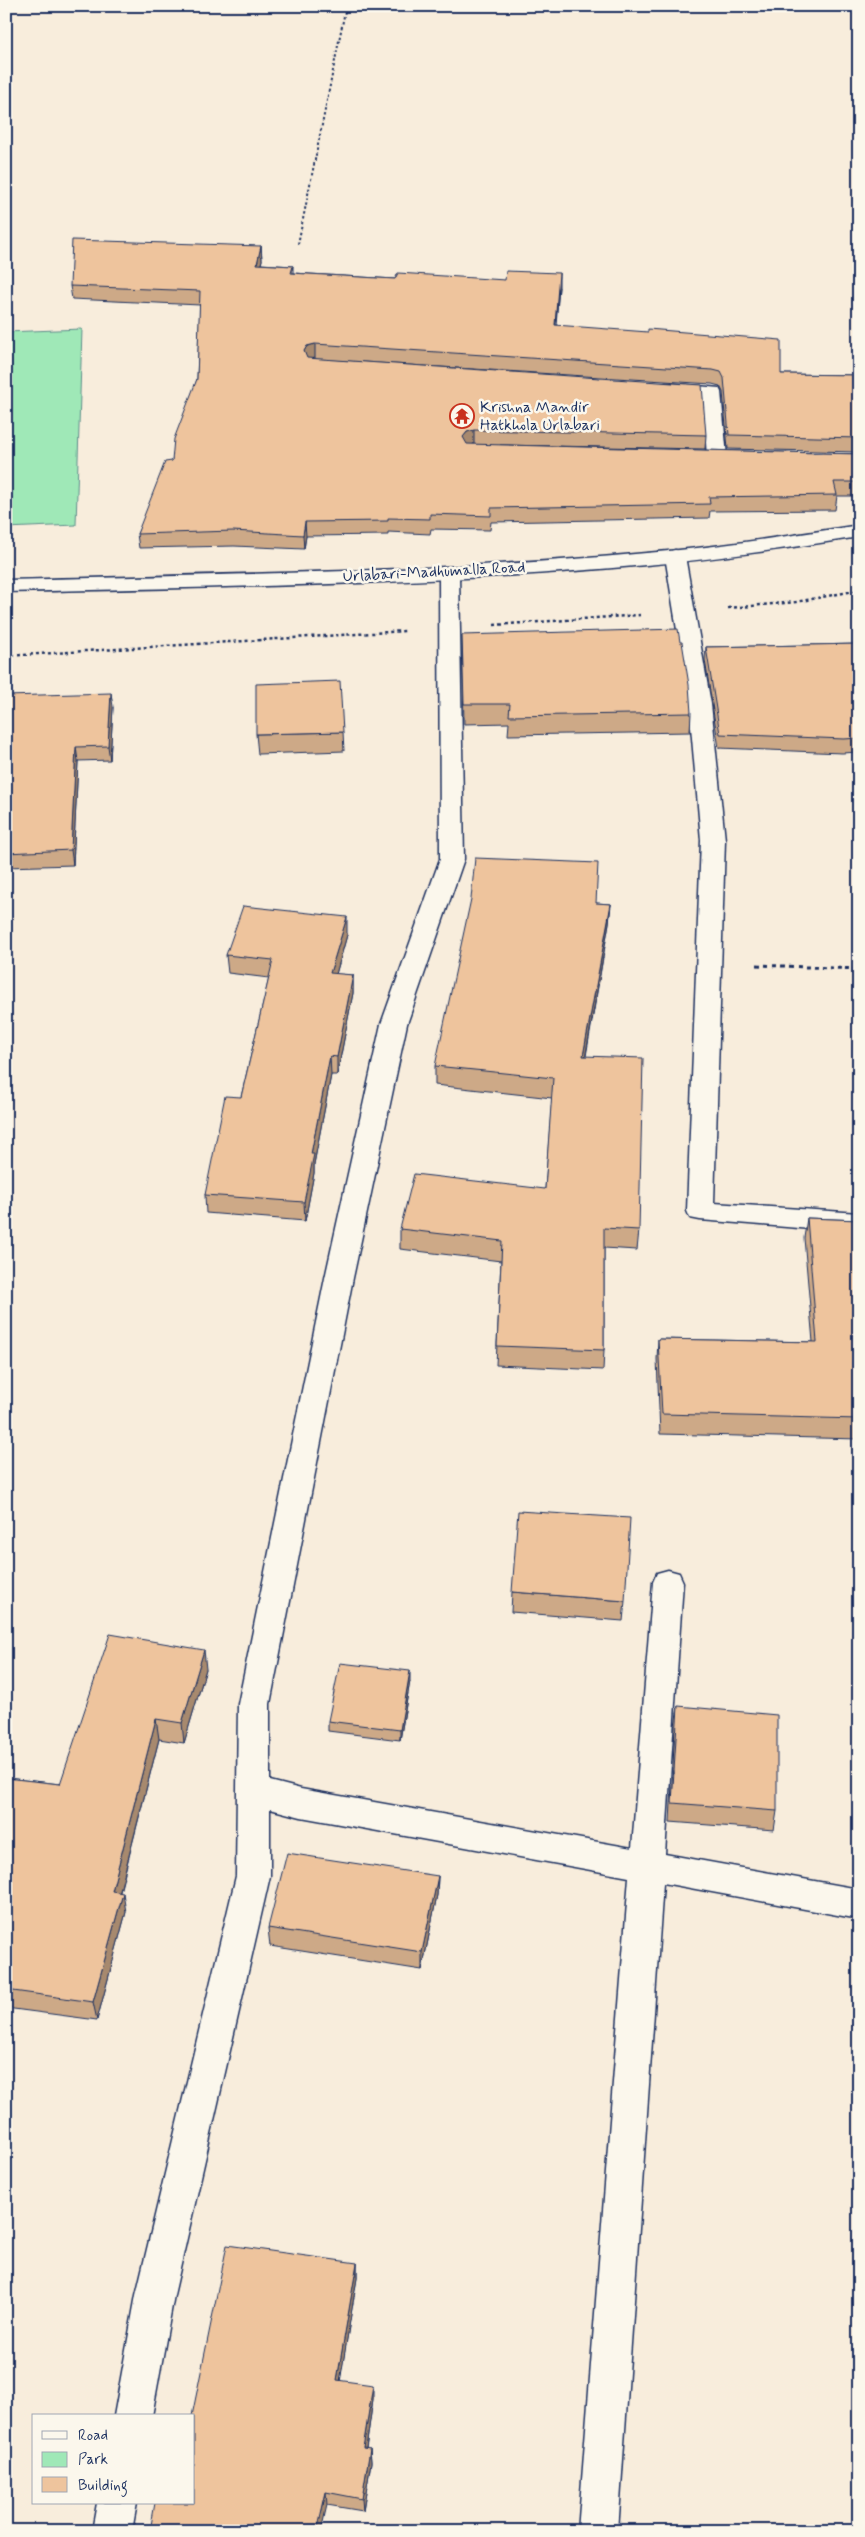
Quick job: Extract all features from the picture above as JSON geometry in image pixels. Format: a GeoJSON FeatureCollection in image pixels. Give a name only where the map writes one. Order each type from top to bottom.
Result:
{"type":"FeatureCollection","features":[{"type":"Feature","properties":{"kind":"street"},"geometry":{"type":"LineString","coordinates":[[653,388],[712,392],[727,457],[698,457]]}},
{"type":"Feature","properties":{"kind":"street","name":"Urlabari-Madhumalla Road"},"geometry":{"type":"LineString","coordinates":[[6,586],[449,574],[675,556],[781,545],[859,531]]}},
{"type":"Feature","properties":{"kind":"street"},"geometry":{"type":"LineString","coordinates":[[675,556],[700,704],[714,840],[700,1212],[859,1223]]}},
{"type":"Feature","properties":{"kind":"street"},"geometry":{"type":"LineString","coordinates":[[133,2414],[154,2295],[253,1876],[254,1704],[338,1278],[394,1024],[452,859],[449,574]]}},
{"type":"Feature","properties":{"kind":"street"},"geometry":{"type":"LineString","coordinates":[[598,2531],[668,1582]]}},
{"type":"Feature","properties":{"kind":"street"},"geometry":{"type":"LineString","coordinates":[[253,1791],[301,1803],[859,1904]]}},
{"type":"Feature","properties":{"kind":"street"},"geometry":{"type":"LineString","coordinates":[[112,2531],[117,2504]]}},
{"type":"Feature","properties":{"kind":"path"},"geometry":{"type":"LineString","coordinates":[[298,244],[346,6]]}},
{"type":"Feature","properties":{"kind":"path"},"geometry":{"type":"LineString","coordinates":[[709,963],[859,969]]}},
{"type":"Feature","properties":{"kind":"green space"},"geometry":{"type":"Polygon","coordinates":[[[82,329],[76,525],[6,528],[6,332],[82,329]]]}},
{"type":"Feature","properties":{"kind":"building"},"geometry":{"type":"Polygon","coordinates":[[[72,240],[261,246],[257,264],[293,266],[291,273],[395,279],[398,273],[505,280],[506,271],[559,273],[555,325],[648,332],[648,329],[781,340],[781,374],[859,375],[859,438],[729,435],[724,378],[721,372],[713,370],[315,344],[307,346],[304,351],[307,358],[702,385],[706,435],[474,430],[467,432],[463,437],[467,444],[859,454],[859,482],[834,482],[837,495],[709,497],[710,504],[491,508],[491,516],[430,514],[430,519],[388,518],[388,521],[305,522],[303,535],[233,531],[137,534],[165,462],[172,461],[174,439],[197,379],[200,291],[70,286],[72,240]]]}},
{"type":"Feature","properties":{"kind":"building"},"geometry":{"type":"Polygon","coordinates":[[[678,629],[689,685],[691,713],[509,716],[510,704],[464,704],[462,635],[678,629]]]}},
{"type":"Feature","properties":{"kind":"building"},"geometry":{"type":"Polygon","coordinates":[[[859,644],[859,738],[720,734],[706,647],[859,644]]]}},
{"type":"Feature","properties":{"kind":"building"},"geometry":{"type":"Polygon","coordinates":[[[340,681],[343,732],[256,734],[256,684],[340,681]]]}},
{"type":"Feature","properties":{"kind":"building"},"geometry":{"type":"Polygon","coordinates":[[[111,693],[108,746],[76,747],[71,850],[6,853],[6,696],[111,693]]]}},
{"type":"Feature","properties":{"kind":"building"},"geometry":{"type":"Polygon","coordinates":[[[475,858],[598,863],[596,903],[611,904],[583,1056],[643,1058],[639,1230],[604,1228],[604,1350],[497,1346],[502,1241],[400,1229],[414,1174],[545,1189],[553,1078],[435,1066],[471,899],[475,858]]]}},
{"type":"Feature","properties":{"kind":"building"},"geometry":{"type":"Polygon","coordinates":[[[243,906],[347,917],[330,973],[353,975],[337,1057],[330,1056],[311,1154],[314,1154],[304,1202],[205,1195],[225,1096],[241,1097],[273,960],[226,955],[243,906]]]}},
{"type":"Feature","properties":{"kind":"building"},"geometry":{"type":"Polygon","coordinates":[[[807,1218],[859,1220],[859,1419],[662,1414],[658,1339],[817,1342],[807,1218]]]}},
{"type":"Feature","properties":{"kind":"building"},"geometry":{"type":"Polygon","coordinates":[[[518,1511],[630,1518],[625,1601],[512,1592],[518,1511]]]}},
{"type":"Feature","properties":{"kind":"building"},"geometry":{"type":"Polygon","coordinates":[[[110,1634],[204,1650],[182,1723],[156,1719],[112,1891],[123,1893],[93,2002],[6,1990],[6,1778],[60,1784],[110,1634]]]}},
{"type":"Feature","properties":{"kind":"building"},"geometry":{"type":"Polygon","coordinates":[[[340,1663],[410,1671],[400,1730],[328,1721],[340,1663]]]}},
{"type":"Feature","properties":{"kind":"building"},"geometry":{"type":"Polygon","coordinates":[[[678,1706],[777,1715],[777,1811],[672,1803],[678,1706]]]}},
{"type":"Feature","properties":{"kind":"building"},"geometry":{"type":"Polygon","coordinates":[[[287,1853],[438,1876],[422,1952],[268,1928],[287,1853]]]}},
{"type":"Feature","properties":{"kind":"building"},"geometry":{"type":"Polygon","coordinates":[[[227,2245],[357,2263],[337,2380],[373,2385],[363,2448],[370,2449],[362,2499],[326,2492],[317,2531],[150,2531],[155,2504],[195,2504],[195,2414],[192,2414],[227,2245]]]}},
{"type":"Feature","properties":{"kind":"place","name":"Krishna Mandir Hatkhola Urlabari"},"geometry":{"type":"Point","coordinates":[462,416]}}]}
